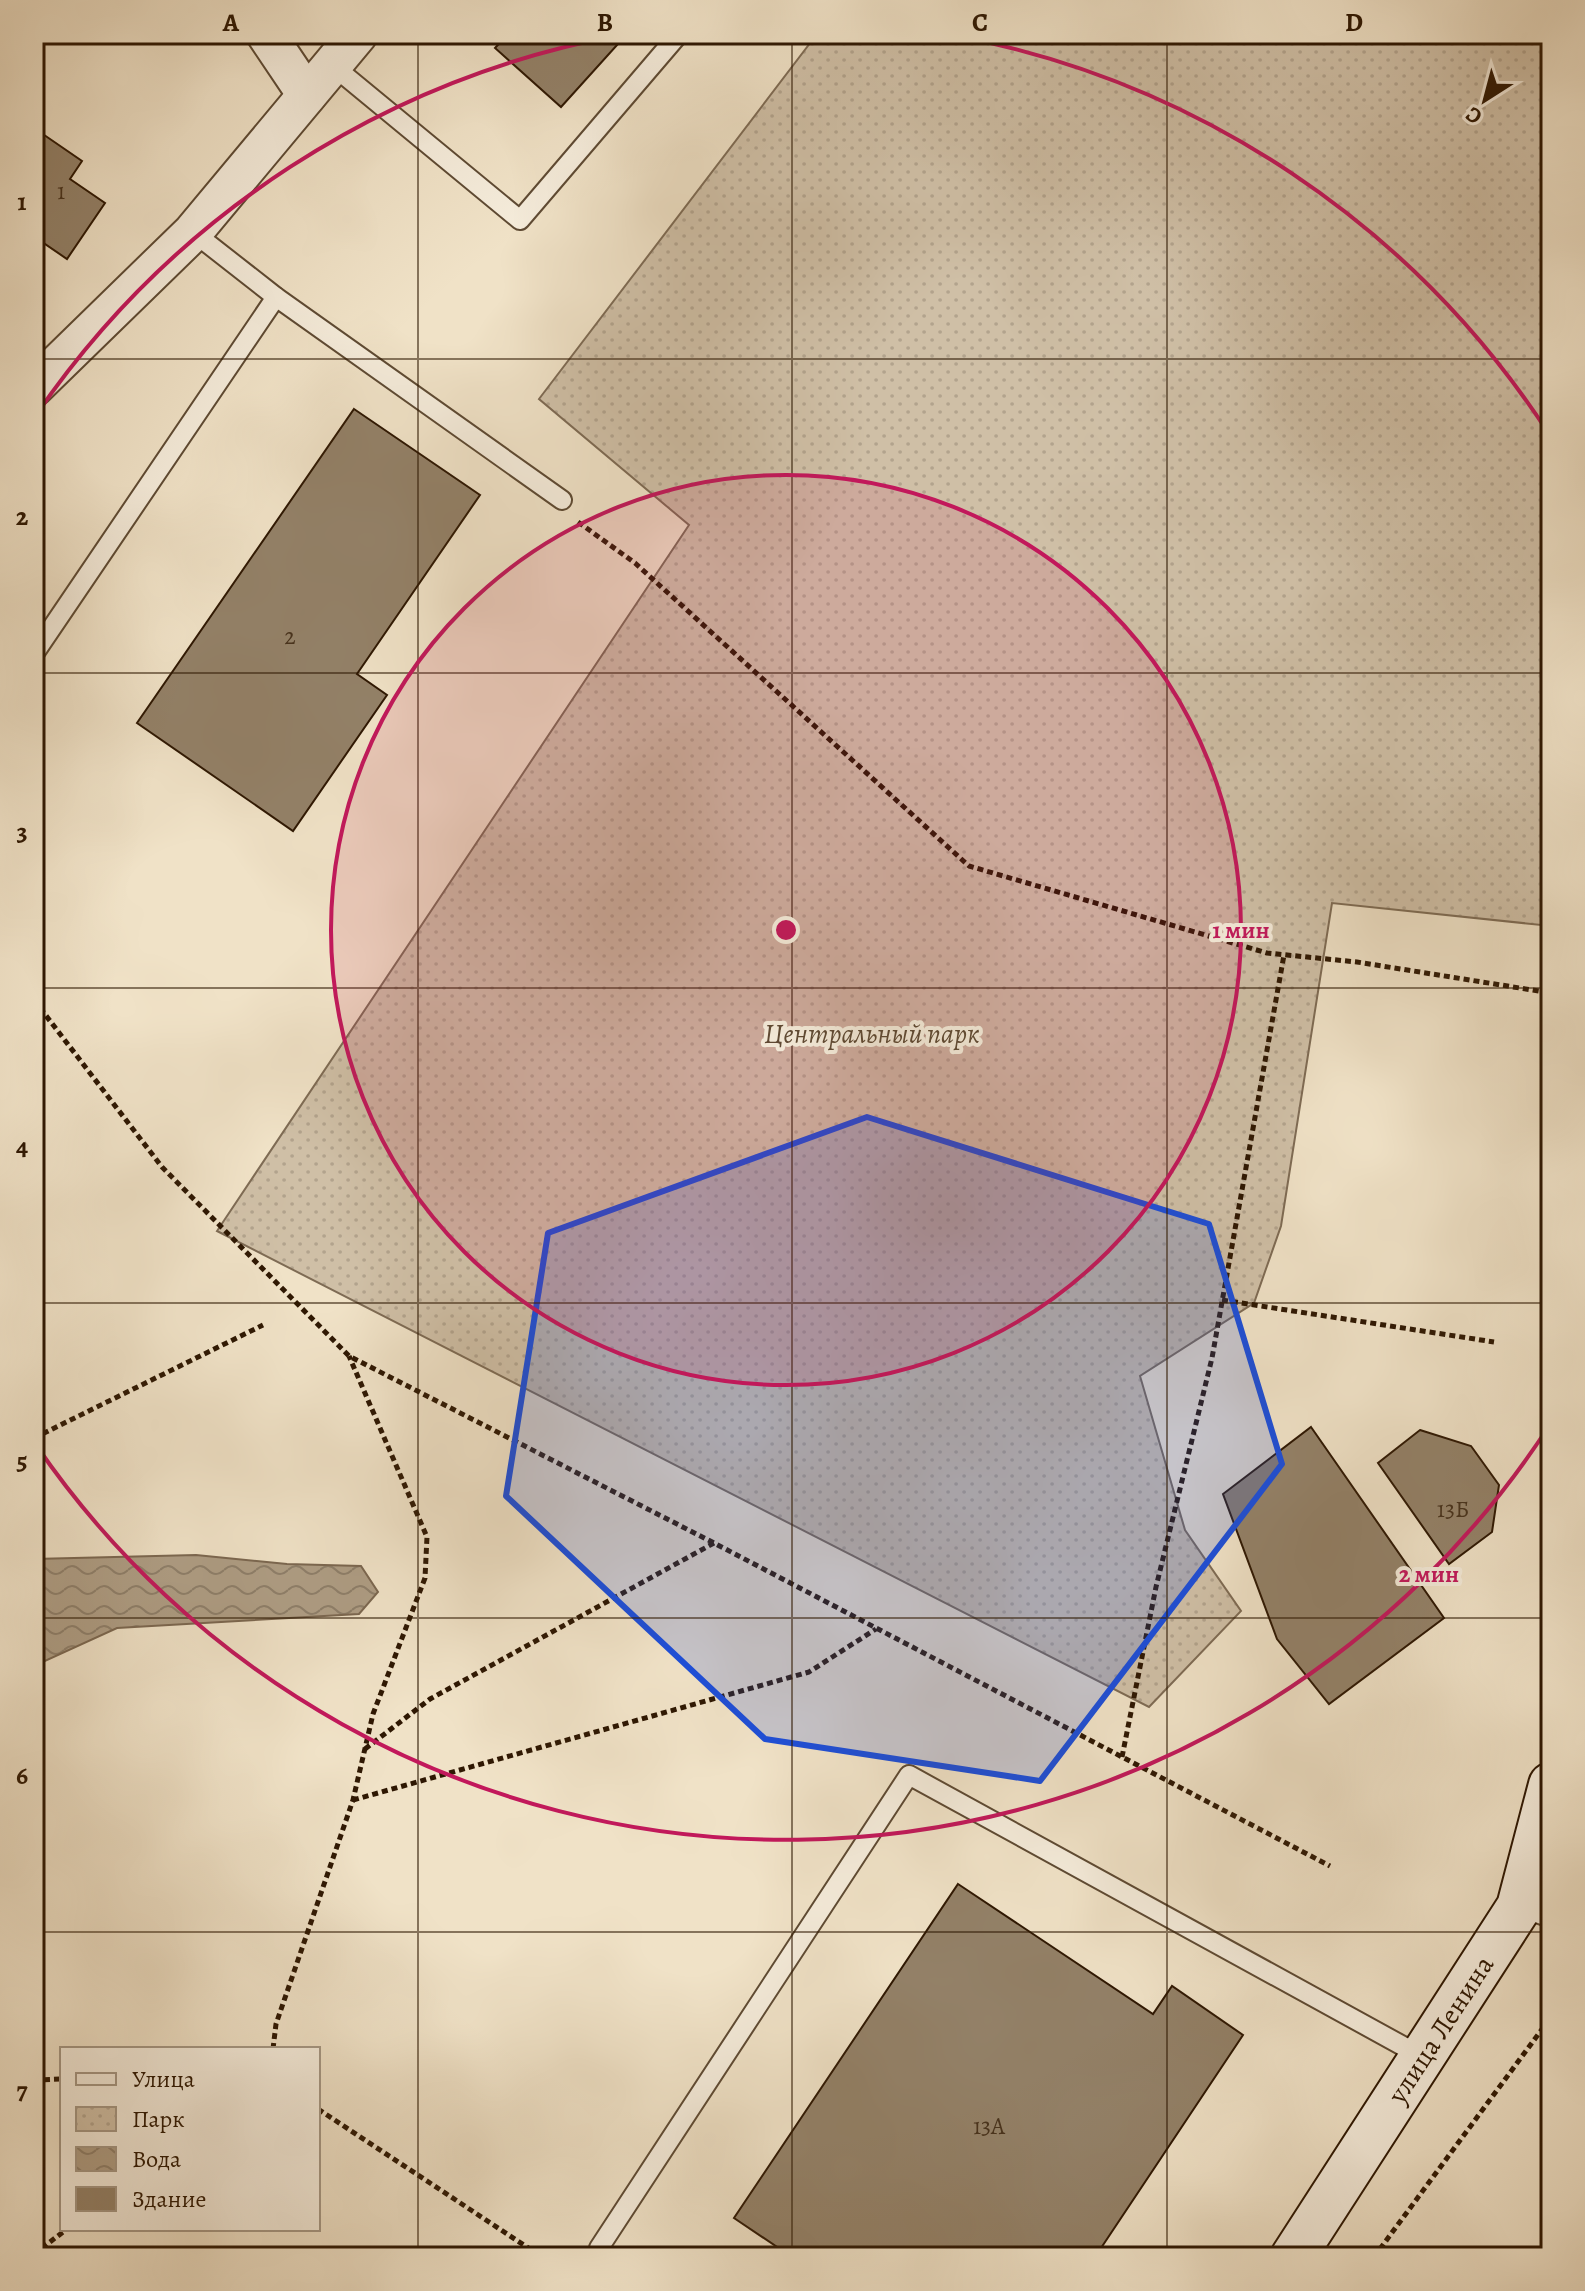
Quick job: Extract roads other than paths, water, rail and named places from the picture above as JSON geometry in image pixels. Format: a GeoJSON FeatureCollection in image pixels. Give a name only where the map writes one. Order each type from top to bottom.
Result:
{"type":"FeatureCollection","features":[{"type":"Feature","properties":{"kind":"main road","name":"улица Ленина"},"geometry":{"type":"LineString","coordinates":[[1293,2257],[1423,2057],[1535,1912],[1551,1785]]}},
{"type":"Feature","properties":{"kind":"street"},"geometry":{"type":"LineString","coordinates":[[266,34],[307,95]]}},
{"type":"Feature","properties":{"kind":"street"},"geometry":{"type":"LineString","coordinates":[[34,387],[193,232],[358,34]]}},
{"type":"Feature","properties":{"kind":"lane"},"geometry":{"type":"LineString","coordinates":[[332,65],[520,220],[679,34]]}},
{"type":"Feature","properties":{"kind":"lane"},"geometry":{"type":"LineString","coordinates":[[193,232],[276,297],[562,500]]}},
{"type":"Feature","properties":{"kind":"lane"},"geometry":{"type":"LineString","coordinates":[[34,654],[276,297]]}},
{"type":"Feature","properties":{"kind":"lane"},"geometry":{"type":"LineString","coordinates":[[600,2254],[909,1775],[1423,2057]]}},
{"type":"Feature","properties":{"kind":"water"},"geometry":{"type":"Polygon","coordinates":[[[196,1555],[287,1564],[361,1566],[378,1592],[359,1614],[117,1628],[34,1666],[34,1559],[196,1555]]]}},
{"type":"Feature","properties":{"kind":"park label","name":"Центральный парк"},"geometry":{"type":"Point","coordinates":[872,1033]}}]}
